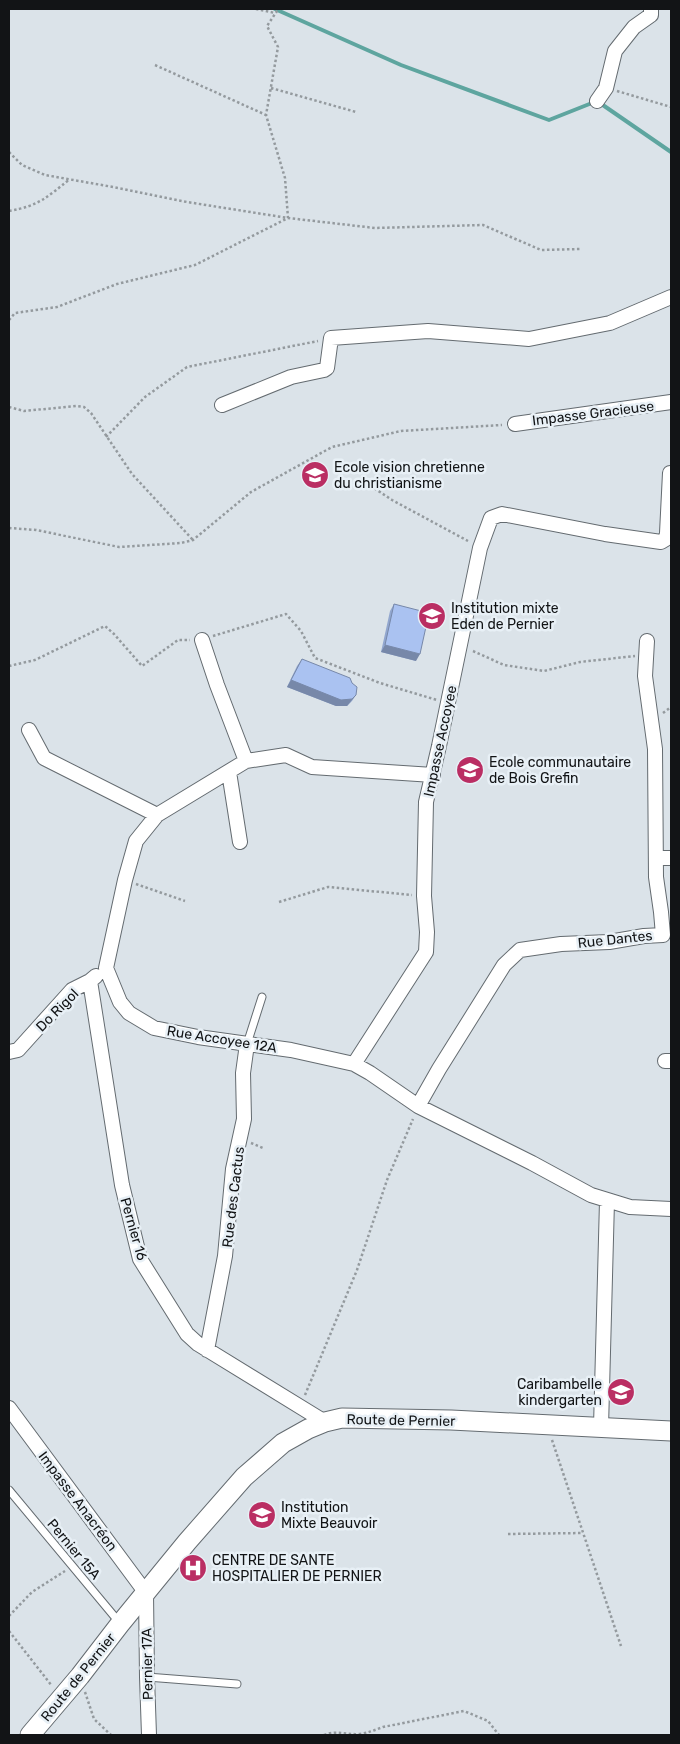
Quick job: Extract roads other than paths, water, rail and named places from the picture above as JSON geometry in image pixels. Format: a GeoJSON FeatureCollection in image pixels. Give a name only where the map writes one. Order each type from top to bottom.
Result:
{"type":"FeatureCollection","features":[{"type":"Feature","properties":{"kind":"street"},"geometry":{"type":"LineString","coordinates":[[597,100],[606,88],[615,52],[634,27],[651,15],[651,9]]}},
{"type":"Feature","properties":{"kind":"street"},"geometry":{"type":"LineString","coordinates":[[222,405],[291,377],[324,370],[327,368],[331,338],[428,332],[530,338],[610,323],[671,297]]}},
{"type":"Feature","properties":{"kind":"street","name":"Impasse Gracieuse"},"geometry":{"type":"LineString","coordinates":[[515,424],[671,402]]}},
{"type":"Feature","properties":{"kind":"street","name":"Impasse Accoyee"},"geometry":{"type":"LineString","coordinates":[[354,1064],[426,952],[427,932],[424,896],[426,802],[480,548],[491,518],[502,514],[605,534],[661,542],[666,539],[670,473]]}},
{"type":"Feature","properties":{"kind":"street"},"geometry":{"type":"LineString","coordinates":[[202,640],[246,761]]}},
{"type":"Feature","properties":{"kind":"street","name":"Rue Dantes"},"geometry":{"type":"LineString","coordinates":[[418,1106],[504,965],[520,950],[561,944],[609,942],[644,936],[667,936],[656,877],[655,749],[645,676],[647,641]]}},
{"type":"Feature","properties":{"kind":"street"},"geometry":{"type":"LineString","coordinates":[[28,730],[44,758],[157,815]]}},
{"type":"Feature","properties":{"kind":"street"},"geometry":{"type":"LineString","coordinates":[[106,968],[125,880],[136,841],[157,815],[246,761],[286,755],[312,767],[433,775]]}},
{"type":"Feature","properties":{"kind":"street"},"geometry":{"type":"LineString","coordinates":[[229,772],[240,842]]}},
{"type":"Feature","properties":{"kind":"street"},"geometry":{"type":"LineString","coordinates":[[656,858],[671,858]]}},
{"type":"Feature","properties":{"kind":"street","name":"Do Rigol"},"geometry":{"type":"LineString","coordinates":[[9,1052],[18,1050],[72,990],[90,981],[106,968]]}},
{"type":"Feature","properties":{"kind":"street","name":"Rue Accoyee 12A"},"geometry":{"type":"LineString","coordinates":[[106,968],[120,1002],[130,1013],[154,1028],[198,1037],[291,1050],[354,1064],[418,1106],[591,1195],[607,1202],[630,1208],[671,1209]]}},
{"type":"Feature","properties":{"kind":"street","name":"Pernier 16"},"geometry":{"type":"LineString","coordinates":[[90,981],[122,1185],[140,1259],[187,1334],[198,1344],[325,1422]]}},
{"type":"Feature","properties":{"kind":"street","name":"Rue des Cactus"},"geometry":{"type":"LineString","coordinates":[[208,1350],[225,1256],[234,1169],[244,1118],[243,1073],[247,1044]]}},
{"type":"Feature","properties":{"kind":"street"},"geometry":{"type":"LineString","coordinates":[[601,1427],[607,1202]]}},
{"type":"Feature","properties":{"kind":"street","name":"Impasse Anacréon"},"geometry":{"type":"LineString","coordinates":[[9,1408],[146,1593]]}},
{"type":"Feature","properties":{"kind":"street","name":"Route de Pernier"},"geometry":{"type":"LineString","coordinates":[[30,1735],[80,1676],[187,1542],[244,1477],[283,1443],[308,1429],[342,1418],[442,1420],[671,1430]]}},
{"type":"Feature","properties":{"kind":"street","name":"Pernier 17A"},"geometry":{"type":"LineString","coordinates":[[146,1593],[149,1735]]}},
{"type":"Feature","properties":{"kind":"lane"},"geometry":{"type":"LineString","coordinates":[[247,1044],[262,997]]}},
{"type":"Feature","properties":{"kind":"lane","name":"Pernier 15A"},"geometry":{"type":"LineString","coordinates":[[9,1490],[120,1624]]}},
{"type":"Feature","properties":{"kind":"lane"},"geometry":{"type":"LineString","coordinates":[[147,1676],[237,1684]]}},
{"type":"Feature","properties":{"kind":"waterway"},"geometry":{"type":"LineString","coordinates":[[275,9],[401,65],[549,120],[597,101],[671,152]]}},
{"type":"Feature","properties":{"kind":"place","name":"Ecole vision chretienne du christianisme"},"geometry":{"type":"Point","coordinates":[315,475]}},
{"type":"Feature","properties":{"kind":"place","name":"Institution mixte Eden de Pernier"},"geometry":{"type":"Point","coordinates":[432,616]}},
{"type":"Feature","properties":{"kind":"place","name":"Ecole communautaire de Bois Grefin"},"geometry":{"type":"Point","coordinates":[470,770]}},
{"type":"Feature","properties":{"kind":"place","name":"Caribambelle kindergarten"},"geometry":{"type":"Point","coordinates":[621,1392]}},
{"type":"Feature","properties":{"kind":"place","name":"Institution Mixte Beauvoir"},"geometry":{"type":"Point","coordinates":[262,1515]}},
{"type":"Feature","properties":{"kind":"place","name":"CENTRE DE SANTE HOSPITALIER DE PERNIER"},"geometry":{"type":"Point","coordinates":[193,1568]}}]}
